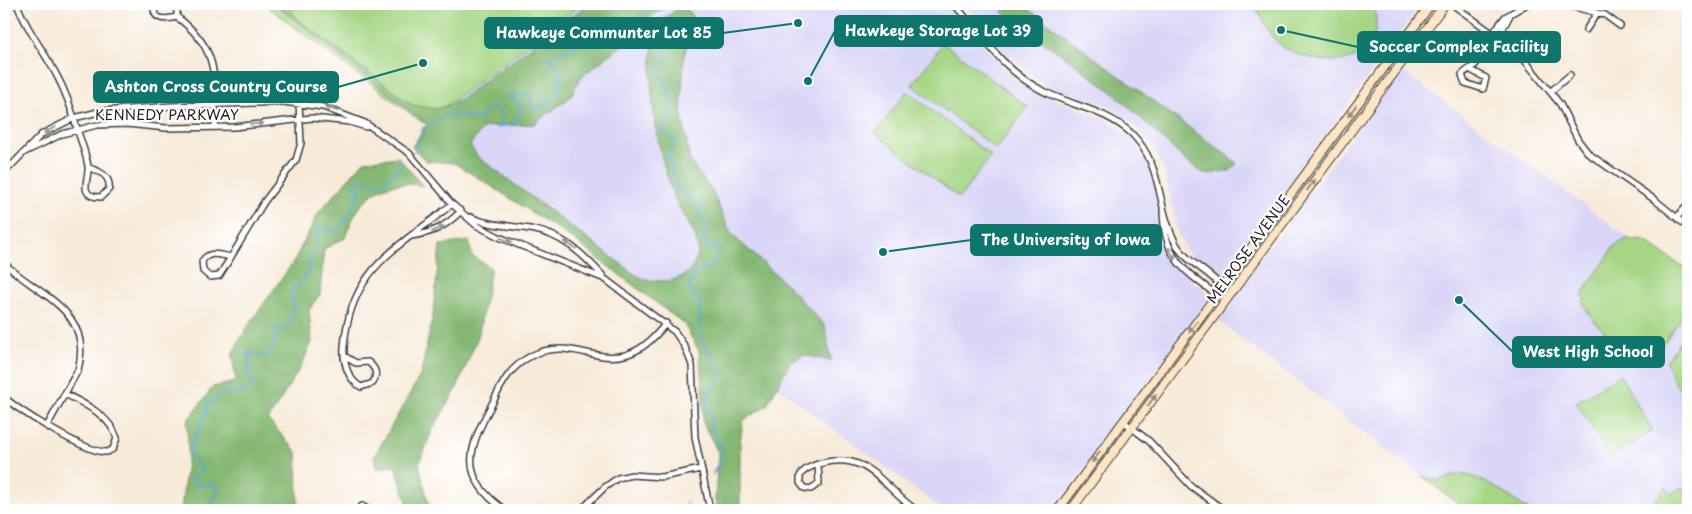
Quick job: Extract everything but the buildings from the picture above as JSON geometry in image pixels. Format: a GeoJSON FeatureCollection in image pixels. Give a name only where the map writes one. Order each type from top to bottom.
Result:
{"type":"FeatureCollection","features":[{"type":"Feature","properties":{"kind":"main road","name":"MELROSE AVENUE"},"geometry":{"type":"LineString","coordinates":[[1058,510],[1430,4]]}},
{"type":"Feature","properties":{"kind":"main road","name":"MELROSE AVENUE"},"geometry":{"type":"LineString","coordinates":[[1072,510],[1445,4]]}},
{"type":"Feature","properties":{"kind":"street"},"geometry":{"type":"LineString","coordinates":[[17,4],[24,21],[57,76],[74,118],[88,168],[87,191],[91,195],[101,197],[109,189],[109,180],[105,174],[88,168]]}},
{"type":"Feature","properties":{"kind":"street"},"geometry":{"type":"LineString","coordinates":[[154,4],[154,12],[161,19],[178,17]]}},
{"type":"Feature","properties":{"kind":"street"},"geometry":{"type":"LineString","coordinates":[[177,4],[178,17],[198,34],[208,50],[212,65],[215,127]]}},
{"type":"Feature","properties":{"kind":"street"},"geometry":{"type":"LineString","coordinates":[[954,4],[1004,63],[1026,81],[1062,100],[1105,114],[1132,134],[1152,162],[1157,176],[1163,207],[1174,238],[1181,251],[1190,262],[1223,287]]}},
{"type":"Feature","properties":{"kind":"street"},"geometry":{"type":"LineString","coordinates":[[1452,4],[1518,52],[1567,115],[1578,140],[1589,154],[1677,216],[1688,227]]}},
{"type":"Feature","properties":{"kind":"street"},"geometry":{"type":"LineString","coordinates":[[1512,4],[1515,11]]}},
{"type":"Feature","properties":{"kind":"street"},"geometry":{"type":"LineString","coordinates":[[1469,68],[1486,78],[1483,89],[1465,83],[1462,76],[1469,68],[1474,66],[1496,35],[1505,17],[1524,4]]}},
{"type":"Feature","properties":{"kind":"street"},"geometry":{"type":"LineString","coordinates":[[1563,4],[1605,16],[1620,26]]}},
{"type":"Feature","properties":{"kind":"street"},"geometry":{"type":"LineString","coordinates":[[1586,30],[1597,13]]}},
{"type":"Feature","properties":{"kind":"street"},"geometry":{"type":"LineString","coordinates":[[1550,92],[1570,76]]}},
{"type":"Feature","properties":{"kind":"street","name":"KENNEDY PARKWAY"},"geometry":{"type":"LineString","coordinates":[[4,173],[42,134],[74,118],[102,111],[267,102],[299,103],[336,111],[375,129],[414,158],[452,204],[476,225],[498,236],[605,279]]}},
{"type":"Feature","properties":{"kind":"street"},"geometry":{"type":"LineString","coordinates":[[231,257],[214,253],[209,254],[202,261],[203,271],[210,277],[219,276],[231,257],[264,202],[296,160],[301,143],[299,103]]}},
{"type":"Feature","properties":{"kind":"street","name":"KENNEDY PARKWAY"},"geometry":{"type":"LineString","coordinates":[[22,153],[77,128],[110,124],[166,128],[215,127],[300,118],[331,119],[375,129]]}},
{"type":"Feature","properties":{"kind":"street"},"geometry":{"type":"LineString","coordinates":[[344,356],[356,363],[368,362],[375,369],[376,374],[373,383],[361,387],[355,384],[347,370],[344,356],[349,316],[363,282],[383,257],[452,204]]}},
{"type":"Feature","properties":{"kind":"street"},"geometry":{"type":"LineString","coordinates":[[1677,216],[1688,205]]}},
{"type":"Feature","properties":{"kind":"street"},"geometry":{"type":"LineString","coordinates":[[1163,207],[1163,225],[1173,256],[1185,271],[1216,295]]}},
{"type":"Feature","properties":{"kind":"street"},"geometry":{"type":"LineString","coordinates":[[411,236],[437,231],[463,213]]}},
{"type":"Feature","properties":{"kind":"street","name":"KENNEDY PARKWAY"},"geometry":{"type":"LineString","coordinates":[[463,213],[486,224],[548,233],[582,254],[605,279],[666,323],[681,339],[692,365],[695,437],[710,510]]}},
{"type":"Feature","properties":{"kind":"street"},"geometry":{"type":"LineString","coordinates":[[4,263],[27,284],[64,309],[77,328],[81,359],[65,394],[47,426]]}},
{"type":"Feature","properties":{"kind":"street"},"geometry":{"type":"LineString","coordinates":[[505,510],[490,500],[480,488],[473,472],[471,455],[477,430],[510,372],[532,355],[551,350],[568,350],[604,357],[623,356],[648,343],[666,323]]}},
{"type":"Feature","properties":{"kind":"street"},"geometry":{"type":"LineString","coordinates":[[4,397],[47,426],[101,452],[107,452],[116,444],[115,432],[100,414],[65,394]]}},
{"type":"Feature","properties":{"kind":"street"},"geometry":{"type":"LineString","coordinates":[[1123,421],[1150,441],[1191,486],[1224,510]]}},
{"type":"Feature","properties":{"kind":"street"},"geometry":{"type":"LineString","coordinates":[[818,464],[819,483],[811,489],[804,488],[800,483],[801,473],[818,464],[844,461],[865,466],[916,510]]}},
{"type":"Feature","properties":{"kind":"street"},"geometry":{"type":"LineString","coordinates":[[582,510],[604,487],[625,476],[662,477],[701,469]]}},
{"type":"Feature","properties":{"kind":"street"},"geometry":{"type":"LineString","coordinates":[[358,510],[362,506],[369,510]]}},
{"type":"Feature","properties":{"kind":"shaded area"},"geometry":{"type":"Polygon","coordinates":[[[264,4],[949,4],[989,52],[1010,73],[1049,97],[1107,120],[1136,144],[1153,173],[1164,235],[1172,258],[1190,279],[1207,292],[1209,300],[1054,510],[943,510],[264,4]]]}},
{"type":"Feature","properties":{"kind":"shaded area"},"geometry":{"type":"Polygon","coordinates":[[[963,4],[1421,4],[1220,279],[1196,263],[1185,248],[1176,228],[1165,173],[1156,152],[1139,130],[1119,113],[1103,104],[1045,85],[998,47],[963,4]]]}},
{"type":"Feature","properties":{"kind":"shaded area"},"geometry":{"type":"Polygon","coordinates":[[[1401,70],[1632,240],[1645,241],[1688,271],[1686,280],[1688,282],[1688,510],[1466,510],[1216,319],[1401,70]]]}},
{"type":"Feature","properties":{"kind":"green space"},"geometry":{"type":"Polygon","coordinates":[[[264,4],[583,4],[423,123],[264,4]]]}},
{"type":"Feature","properties":{"kind":"green space"},"geometry":{"type":"Polygon","coordinates":[[[275,4],[288,4],[296,18],[412,105],[436,109],[455,103],[588,4],[670,4],[646,20],[633,37],[581,77],[570,97],[534,124],[484,127],[470,145],[478,157],[637,276],[655,281],[664,281],[672,280],[687,273],[693,266],[698,249],[694,233],[676,201],[665,170],[659,145],[651,86],[654,26],[684,4],[693,18],[684,57],[681,109],[690,161],[712,191],[731,234],[784,282],[825,326],[831,361],[804,355],[789,364],[767,405],[743,421],[740,442],[740,510],[717,510],[715,501],[718,452],[703,423],[703,389],[699,351],[684,324],[570,237],[477,177],[454,163],[426,161],[412,147],[427,124],[275,4]]]}},
{"type":"Feature","properties":{"kind":"green space"},"geometry":{"type":"Polygon","coordinates":[[[998,4],[1022,4],[1237,163],[1230,171],[1205,174],[1186,161],[1115,94],[1060,53],[1009,21],[998,4]]]}},
{"type":"Feature","properties":{"kind":"green space"},"geometry":{"type":"Polygon","coordinates":[[[1255,4],[1374,4],[1376,25],[1372,41],[1363,52],[1350,59],[1335,61],[1319,60],[1301,55],[1280,44],[1267,28],[1255,4]]]}},
{"type":"Feature","properties":{"kind":"green space"},"geometry":{"type":"Polygon","coordinates":[[[943,43],[1028,107],[996,149],[912,85],[943,43]]]}},
{"type":"Feature","properties":{"kind":"green space"},"geometry":{"type":"Polygon","coordinates":[[[907,91],[991,156],[959,198],[875,133],[907,91]]]}},
{"type":"Feature","properties":{"kind":"green space"},"geometry":{"type":"Polygon","coordinates":[[[398,157],[423,186],[395,185],[383,188],[373,194],[356,212],[345,238],[324,249],[320,294],[309,310],[312,342],[300,368],[268,420],[297,452],[298,501],[303,510],[181,510],[188,454],[187,421],[213,387],[236,382],[232,354],[246,329],[294,261],[319,212],[364,161],[398,157]]]}},
{"type":"Feature","properties":{"kind":"green space"},"geometry":{"type":"Polygon","coordinates":[[[1627,239],[1645,241],[1688,271],[1686,280],[1688,309],[1654,356],[1627,357],[1591,317],[1583,302],[1585,299],[1582,296],[1614,246],[1627,239]]]}},
{"type":"Feature","properties":{"kind":"green space"},"geometry":{"type":"Polygon","coordinates":[[[469,241],[472,256],[491,268],[478,337],[456,390],[432,430],[419,464],[430,510],[410,510],[395,466],[376,468],[374,457],[421,374],[433,314],[440,245],[469,241]]]}},
{"type":"Feature","properties":{"kind":"green space"},"geometry":{"type":"Polygon","coordinates":[[[1688,330],[1688,398],[1674,381],[1666,361],[1688,330]]]}},
{"type":"Feature","properties":{"kind":"green space"},"geometry":{"type":"Polygon","coordinates":[[[1620,375],[1653,431],[1610,457],[1576,402],[1620,375]]]}},
{"type":"Feature","properties":{"kind":"green space"},"geometry":{"type":"Polygon","coordinates":[[[1459,474],[1487,483],[1529,510],[1478,510],[1470,505],[1468,506],[1470,510],[1466,510],[1422,476],[1439,481],[1459,474]]]}},
{"type":"Feature","properties":{"kind":"green space"},"geometry":{"type":"Polygon","coordinates":[[[1666,487],[1671,494],[1682,487],[1688,496],[1688,510],[1643,510],[1661,495],[1660,492],[1666,487]]]}},
{"type":"Feature","properties":{"kind":"waterway"},"geometry":{"type":"LineString","coordinates":[[415,151],[423,128],[450,113],[478,119],[494,106],[502,117],[498,128],[518,120],[521,104],[507,96],[531,94],[530,104],[537,111],[558,94],[561,69],[549,59],[576,45],[606,38],[610,27],[635,25],[644,9],[661,10],[664,4]]}},
{"type":"Feature","properties":{"kind":"waterway"},"geometry":{"type":"LineString","coordinates":[[660,22],[658,33],[666,58],[660,61],[660,72],[669,90],[670,100],[668,118],[662,132],[675,141],[668,156],[678,192],[702,206],[697,218],[708,225],[702,238],[709,247],[716,245],[719,255],[710,267],[695,271],[688,288],[699,298],[701,339],[722,374],[707,397],[711,427],[724,452],[713,474]]}},
{"type":"Feature","properties":{"kind":"waterway"},"geometry":{"type":"LineString","coordinates":[[205,510],[210,509],[219,488],[208,483],[197,487],[191,479],[202,471],[191,455],[193,439],[200,430],[208,404],[221,394],[248,391],[254,384],[250,379],[248,353],[265,357],[275,344],[276,329],[289,325],[294,305],[291,291],[298,286],[307,271],[319,227],[334,232],[344,223],[361,191],[354,186],[362,179],[383,184],[403,163]]}},
{"type":"Feature","properties":{"kind":"waterway"},"geometry":{"type":"LineString","coordinates":[[685,510],[687,502]]}},
{"type":"Feature","properties":{"kind":"place","name":"Hawkeye Communter Lot 85"},"geometry":{"type":"Point","coordinates":[798,23]}},
{"type":"Feature","properties":{"kind":"place","name":"Soccer Complex Facility"},"geometry":{"type":"Point","coordinates":[1281,30]}},
{"type":"Feature","properties":{"kind":"place","name":"Ashton Cross Country Course"},"geometry":{"type":"Point","coordinates":[423,63]}},
{"type":"Feature","properties":{"kind":"place","name":"Hawkeye Storage Lot 39"},"geometry":{"type":"Point","coordinates":[808,81]}},
{"type":"Feature","properties":{"kind":"place","name":"The University of Iowa"},"geometry":{"type":"Point","coordinates":[883,252]}},
{"type":"Feature","properties":{"kind":"place","name":"West High School"},"geometry":{"type":"Point","coordinates":[1459,300]}}]}
